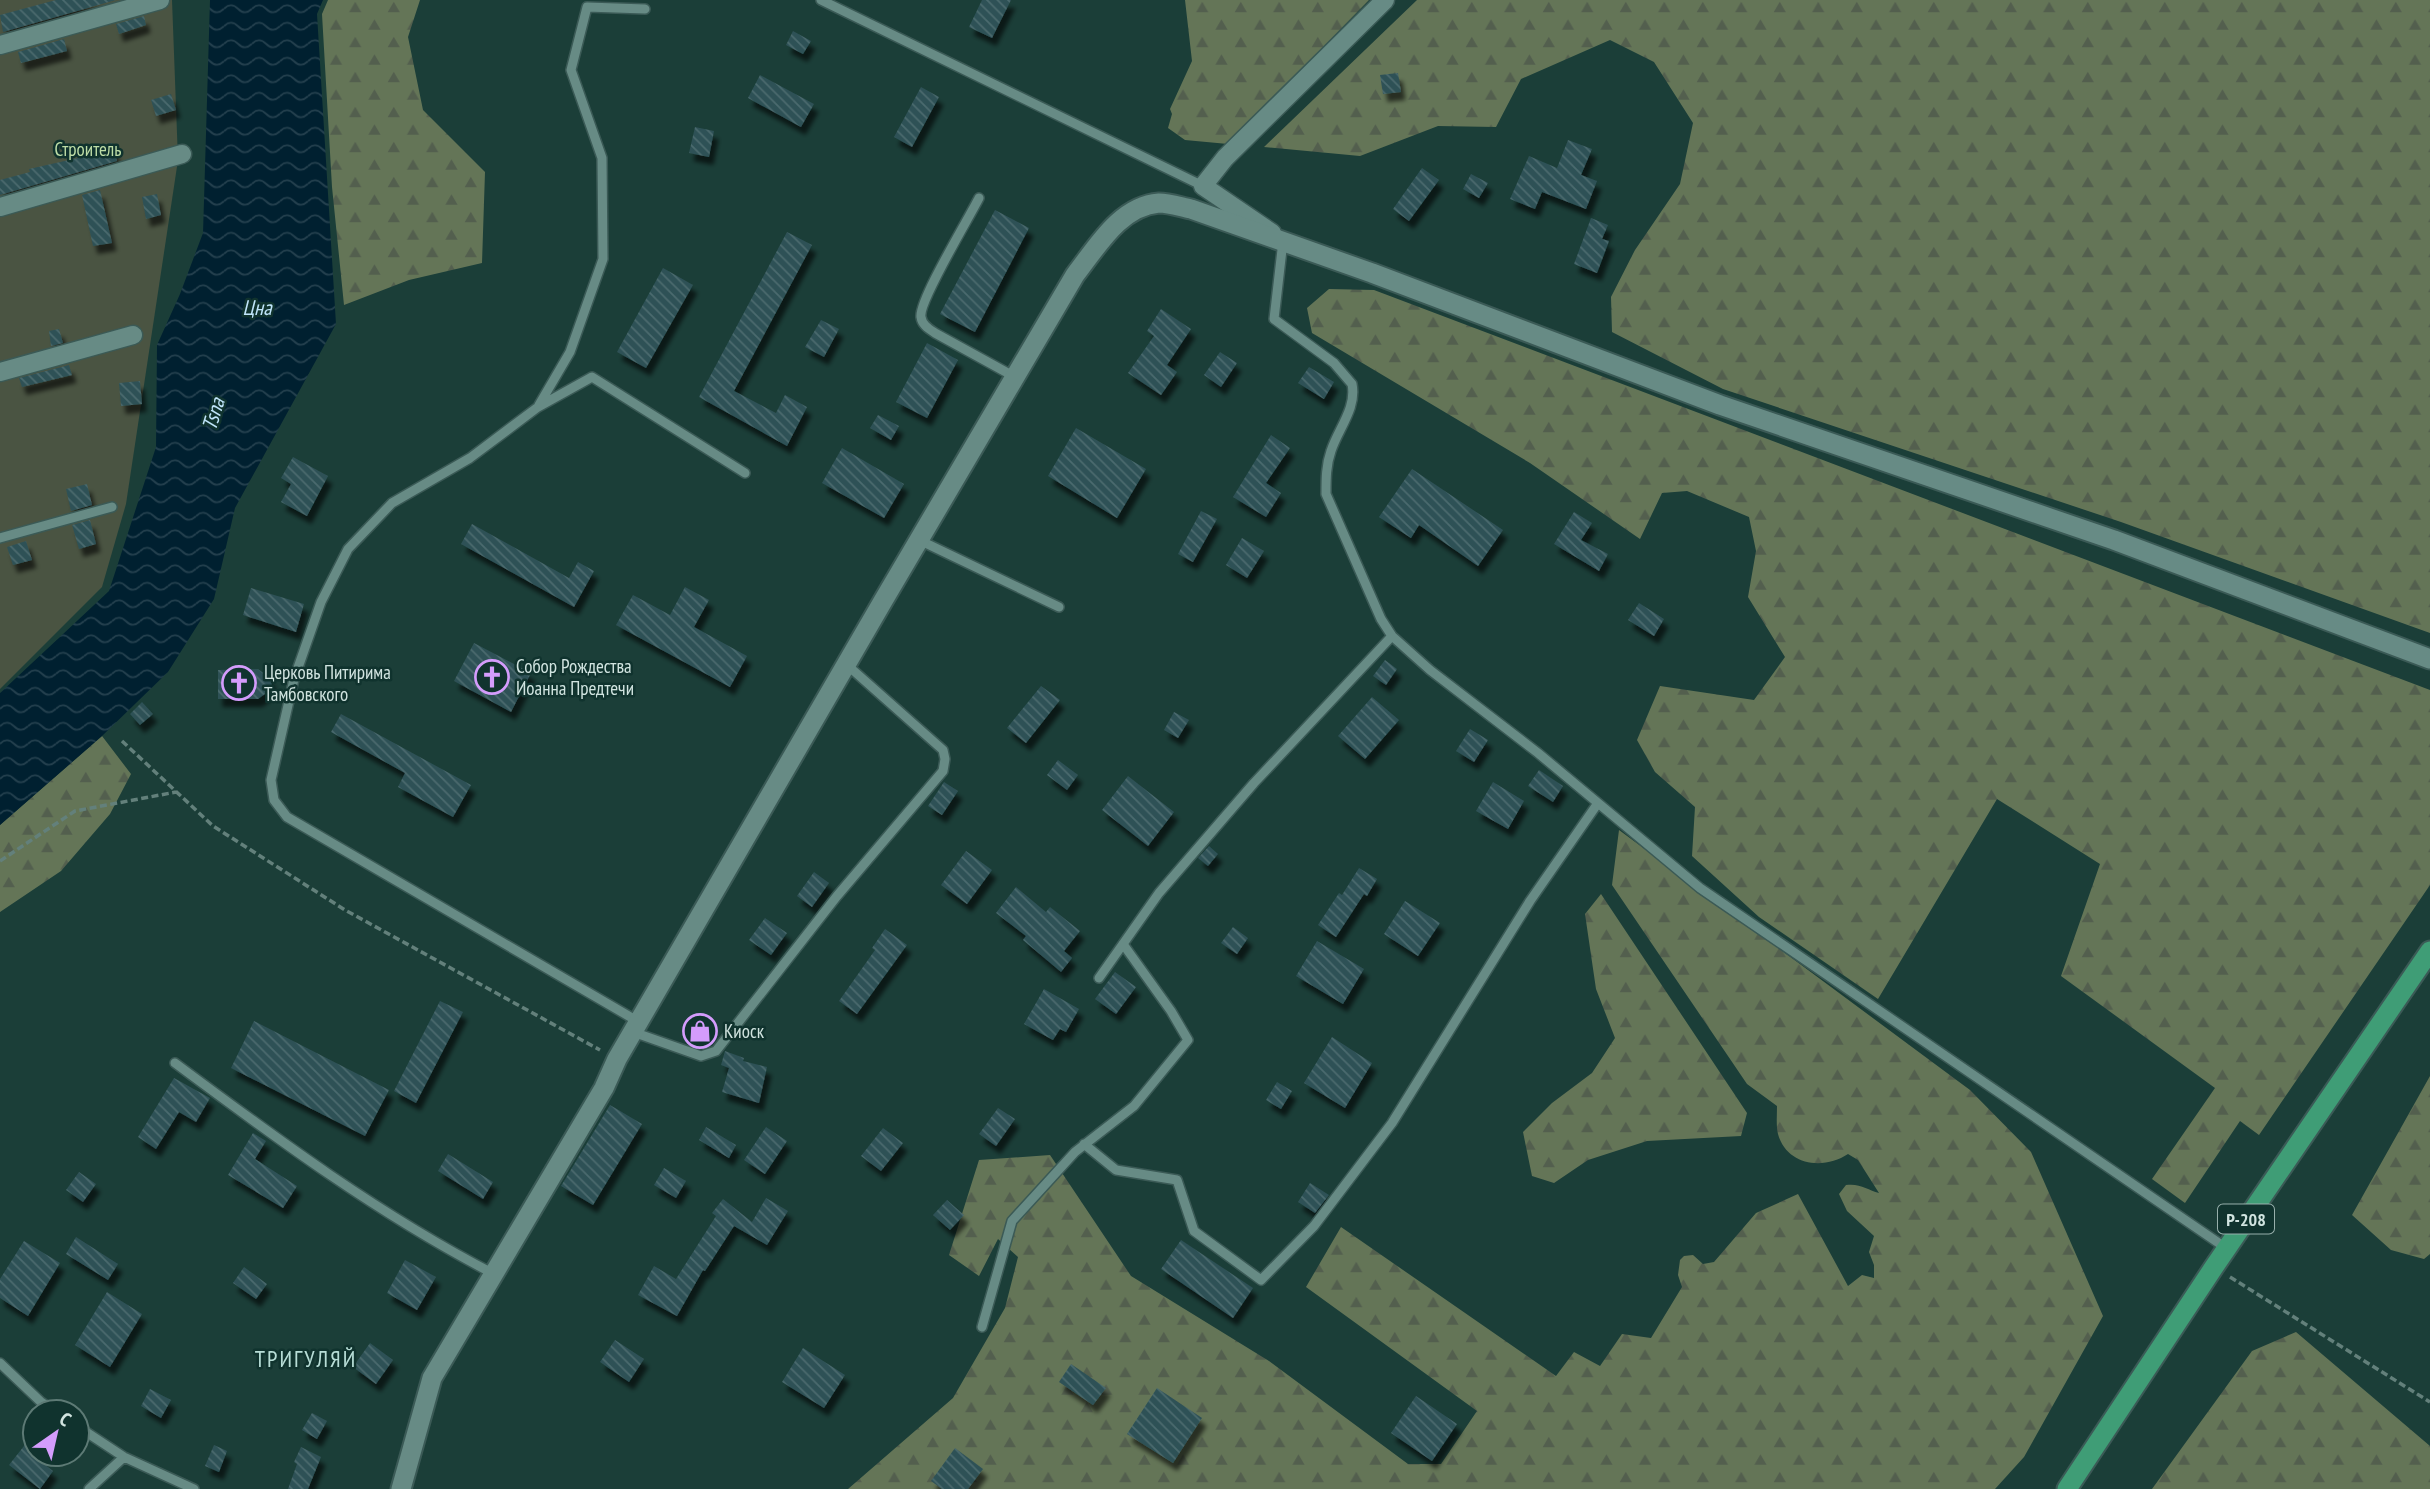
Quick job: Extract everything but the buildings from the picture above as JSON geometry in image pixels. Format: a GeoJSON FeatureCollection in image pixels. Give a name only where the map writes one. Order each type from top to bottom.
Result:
{"type":"FeatureCollection","features":[{"type":"Feature","properties":{"kind":"main road","name":"Р-208"},"geometry":{"type":"LineString","coordinates":[[2067,1489],[2226,1248],[2430,951]]}},
{"type":"Feature","properties":{"kind":"street"},"geometry":{"type":"LineString","coordinates":[[0,45],[160,0]]}},
{"type":"Feature","properties":{"kind":"street"},"geometry":{"type":"LineString","coordinates":[[1283,241],[1203,186],[1225,158],[1385,0]]}},
{"type":"Feature","properties":{"kind":"street"},"geometry":{"type":"LineString","coordinates":[[0,207],[182,154]]}},
{"type":"Feature","properties":{"kind":"street"},"geometry":{"type":"LineString","coordinates":[[401,1489],[432,1378],[604,1088],[617,1059],[1075,275],[1113,227],[1136,208],[1161,203],[1191,209],[1283,241],[1720,405],[2114,540],[2430,659]]}},
{"type":"Feature","properties":{"kind":"street"},"geometry":{"type":"LineString","coordinates":[[0,372],[132,335]]}},
{"type":"Feature","properties":{"kind":"lane"},"geometry":{"type":"LineString","coordinates":[[821,0],[1203,186]]}},
{"type":"Feature","properties":{"kind":"lane"},"geometry":{"type":"LineString","coordinates":[[538,407],[570,352],[603,259],[601,158],[571,70],[587,7],[645,9]]}},
{"type":"Feature","properties":{"kind":"lane"},"geometry":{"type":"LineString","coordinates":[[979,198],[926,297],[920,315],[923,324],[935,334],[1015,377]]}},
{"type":"Feature","properties":{"kind":"lane"},"geometry":{"type":"LineString","coordinates":[[1283,241],[1275,319],[1334,363],[1353,384],[1352,404],[1325,472],[1326,494],[1381,619],[1392,636],[1430,670],[1538,753],[1700,888],[2226,1248]]}},
{"type":"Feature","properties":{"kind":"lane"},"geometry":{"type":"LineString","coordinates":[[745,473],[592,377],[538,407],[470,458],[392,503],[348,549],[321,602],[294,679],[271,779],[271,793],[278,807],[287,817],[636,1027],[701,1056],[716,1051],[837,896],[943,771],[943,750],[846,664]]}},
{"type":"Feature","properties":{"kind":"lane"},"geometry":{"type":"LineString","coordinates":[[0,538],[112,507]]}},
{"type":"Feature","properties":{"kind":"lane"},"geometry":{"type":"LineString","coordinates":[[919,540],[1059,607]]}},
{"type":"Feature","properties":{"kind":"lane"},"geometry":{"type":"LineString","coordinates":[[1099,978],[1159,893],[1254,783],[1392,636]]}},
{"type":"Feature","properties":{"kind":"lane"},"geometry":{"type":"LineString","coordinates":[[1084,1144],[1116,1170],[1177,1180],[1194,1231],[1261,1280],[1314,1226],[1392,1123],[1530,901],[1598,803]]}},
{"type":"Feature","properties":{"kind":"lane"},"geometry":{"type":"LineString","coordinates":[[982,1327],[1012,1221],[1084,1144],[1135,1106],[1188,1040],[1171,1011],[1123,944]]}},
{"type":"Feature","properties":{"kind":"lane"},"geometry":{"type":"LineString","coordinates":[[175,1063],[307,1162],[448,1250],[494,1274]]}},
{"type":"Feature","properties":{"kind":"lane"},"geometry":{"type":"LineString","coordinates":[[0,1363],[37,1398]]}},
{"type":"Feature","properties":{"kind":"lane"},"geometry":{"type":"LineString","coordinates":[[91,1435],[124,1457],[194,1489]]}},
{"type":"Feature","properties":{"kind":"lane"},"geometry":{"type":"LineString","coordinates":[[89,1489],[124,1457]]}},
{"type":"Feature","properties":{"kind":"path"},"geometry":{"type":"LineString","coordinates":[[122,741],[213,826],[345,910],[617,1059]]}},
{"type":"Feature","properties":{"kind":"path"},"geometry":{"type":"LineString","coordinates":[[0,861],[75,810],[177,792]]}},
{"type":"Feature","properties":{"kind":"path"},"geometry":{"type":"LineString","coordinates":[[2214,1266],[2430,1402]]}},
{"type":"Feature","properties":{"kind":"green space","name":"Строитель"},"geometry":{"type":"Polygon","coordinates":[[[0,0],[172,0],[178,160],[126,504],[102,587],[0,689],[0,0]]]}},
{"type":"Feature","properties":{"kind":"green space"},"geometry":{"type":"Polygon","coordinates":[[[328,0],[420,0],[408,37],[423,110],[485,172],[482,263],[409,280],[344,305],[332,187],[322,14],[328,0]]]}},
{"type":"Feature","properties":{"kind":"green space"},"geometry":{"type":"Polygon","coordinates":[[[1185,0],[1369,0],[1228,144],[1185,140],[1168,128],[1172,114],[1170,109],[1192,61],[1185,0]]]}},
{"type":"Feature","properties":{"kind":"green space"},"geometry":{"type":"Polygon","coordinates":[[[1417,0],[2430,0],[2430,633],[2121,522],[1723,389],[1612,332],[1611,297],[1635,250],[1680,184],[1693,123],[1654,62],[1610,40],[1521,79],[1496,127],[1438,126],[1360,156],[1264,147],[1417,0]]]}},
{"type":"Feature","properties":{"kind":"green space"},"geometry":{"type":"Polygon","coordinates":[[[1329,289],[1374,290],[2430,690],[2430,885],[2259,1135],[2240,1121],[2185,1203],[2152,1179],[2215,1088],[2061,976],[2100,864],[1997,799],[1878,999],[1759,917],[1692,856],[1695,807],[1655,772],[1637,740],[1660,686],[1754,700],[1785,657],[1748,597],[1756,551],[1749,517],[1687,491],[1662,493],[1640,539],[1530,463],[1312,333],[1307,308],[1329,289]]]}},
{"type":"Feature","properties":{"kind":"green space"},"geometry":{"type":"Polygon","coordinates":[[[102,736],[131,774],[110,814],[61,871],[0,912],[0,825],[102,736]]]}},
{"type":"Feature","properties":{"kind":"green space"},"geometry":{"type":"Polygon","coordinates":[[[1619,830],[1970,1090],[2031,1152],[2103,1316],[2024,1457],[1995,1489],[848,1489],[953,1398],[1005,1308],[1018,1257],[998,1239],[979,1276],[949,1255],[979,1160],[1050,1155],[1131,1276],[1269,1361],[1408,1464],[1441,1464],[1477,1411],[1306,1287],[1341,1227],[1556,1376],[1574,1352],[1600,1366],[1622,1334],[1651,1338],[1682,1287],[1678,1275],[1680,1260],[1684,1256],[1693,1255],[1703,1264],[1714,1262],[1756,1213],[1798,1194],[1848,1286],[1862,1275],[1874,1278],[1874,1265],[1869,1252],[1874,1236],[1847,1211],[1839,1194],[1846,1185],[1860,1186],[1879,1193],[1858,1160],[1848,1154],[1828,1162],[1807,1162],[1789,1153],[1783,1145],[1777,1131],[1777,1106],[1747,1084],[1612,885],[1619,830]]]}},
{"type":"Feature","properties":{"kind":"green space"},"geometry":{"type":"Polygon","coordinates":[[[1601,894],[1747,1113],[1741,1136],[1647,1141],[1588,1160],[1554,1183],[1532,1176],[1523,1132],[1552,1103],[1592,1073],[1615,1038],[1596,989],[1585,914],[1601,894]]]}},
{"type":"Feature","properties":{"kind":"green space"},"geometry":{"type":"Polygon","coordinates":[[[2430,1076],[2430,1254],[2424,1259],[2391,1250],[2352,1215],[2430,1076]]]}},
{"type":"Feature","properties":{"kind":"green space"},"geometry":{"type":"Polygon","coordinates":[[[2296,1332],[2430,1446],[2430,1489],[2152,1489],[2252,1351],[2296,1332]]]}},
{"type":"Feature","properties":{"kind":"water","name":"Цна"},"geometry":{"type":"Polygon","coordinates":[[[210,0],[323,0],[317,14],[336,324],[235,508],[214,599],[168,672],[102,736],[0,825],[0,693],[109,591],[156,447],[157,345],[203,233],[210,0]]]}},
{"type":"Feature","properties":{"kind":"place","name":"Собор Рождества Иоанна Предтечи"},"geometry":{"type":"Point","coordinates":[492,677]}},
{"type":"Feature","properties":{"kind":"place","name":"Церковь Питирима Тамбовского"},"geometry":{"type":"Point","coordinates":[239,683]}},
{"type":"Feature","properties":{"kind":"place","name":"Киоск"},"geometry":{"type":"Point","coordinates":[700,1031]}},
{"type":"Feature","properties":{"kind":"district","name":"ТРИГУЛЯЙ"},"geometry":{"type":"Point","coordinates":[306,1358]}},
{"type":"Feature","properties":{"kind":"water label","name":"Tsna"},"geometry":{"type":"Point","coordinates":[213,414]}}]}
